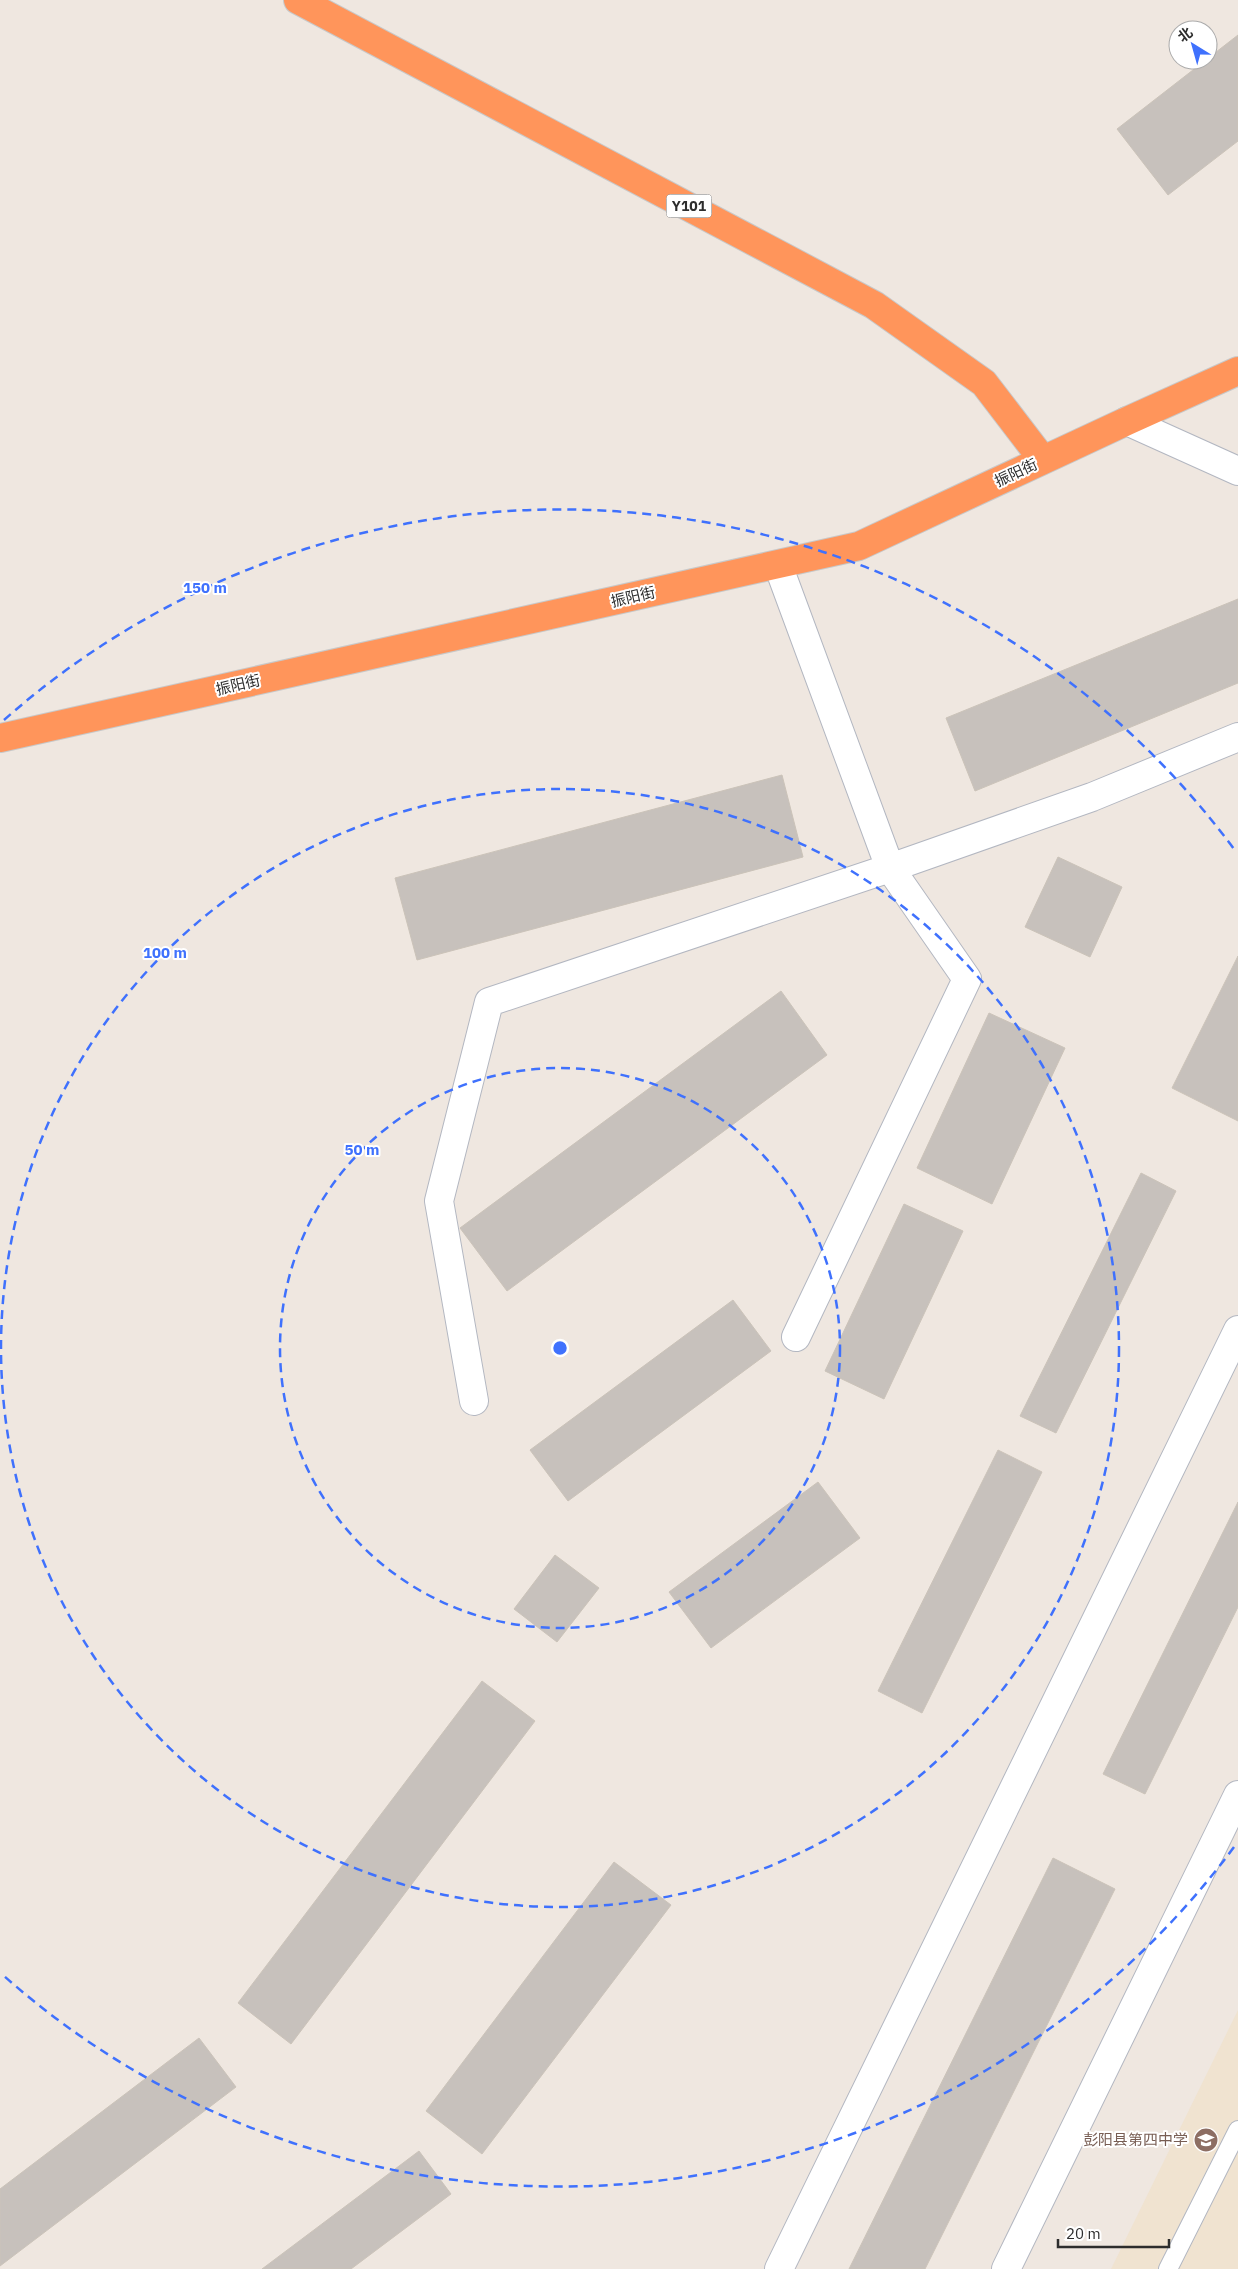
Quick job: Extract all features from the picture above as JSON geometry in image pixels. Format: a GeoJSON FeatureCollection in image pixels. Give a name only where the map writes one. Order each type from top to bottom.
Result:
{"type":"FeatureCollection","features":[{"type":"Feature","properties":{"kind":"highway","name":"Y101"},"geometry":{"type":"LineString","coordinates":[[298,0],[874,305],[984,383],[1044,460]]}},
{"type":"Feature","properties":{"kind":"highway","name":"振阳街"},"geometry":{"type":"LineString","coordinates":[[0,738],[859,546],[1127,420],[1238,371]]}},
{"type":"Feature","properties":{"kind":"street"},"geometry":{"type":"LineString","coordinates":[[1127,420],[1238,471]]}},
{"type":"Feature","properties":{"kind":"street"},"geometry":{"type":"LineString","coordinates":[[778,564],[890,868],[967,979],[796,1337]]}},
{"type":"Feature","properties":{"kind":"street"},"geometry":{"type":"LineString","coordinates":[[474,1401],[439,1201],[489,1002],[890,868],[1092,797],[1238,737]]}},
{"type":"Feature","properties":{"kind":"street"},"geometry":{"type":"LineString","coordinates":[[779,2269],[1238,1330]]}},
{"type":"Feature","properties":{"kind":"street"},"geometry":{"type":"LineString","coordinates":[[1006,2269],[1238,1795]]}},
{"type":"Feature","properties":{"kind":"lane"},"geometry":{"type":"LineString","coordinates":[[1168,2269],[1238,2130]]}},
{"type":"Feature","properties":{"kind":"shaded area","name":"彭阳县第四中学"},"geometry":{"type":"Polygon","coordinates":[[[1238,2010],[1238,2269],[1111,2269],[1238,2010]]]}},
{"type":"Feature","properties":{"kind":"building"},"geometry":{"type":"Polygon","coordinates":[[[1238,35],[1238,141],[1168,195],[1117,129],[1193,70],[1218,70],[1218,51],[1238,35]]]}},
{"type":"Feature","properties":{"kind":"building"},"geometry":{"type":"Polygon","coordinates":[[[1238,599],[1238,683],[975,791],[946,718],[1238,599]]]}},
{"type":"Feature","properties":{"kind":"building"},"geometry":{"type":"Polygon","coordinates":[[[782,775],[803,857],[417,960],[395,878],[782,775]]]}},
{"type":"Feature","properties":{"kind":"building"},"geometry":{"type":"Polygon","coordinates":[[[1058,857],[1122,887],[1090,957],[1025,927],[1058,857]]]}},
{"type":"Feature","properties":{"kind":"building"},"geometry":{"type":"Polygon","coordinates":[[[1238,956],[1238,1121],[1172,1088],[1238,956]]]}},
{"type":"Feature","properties":{"kind":"building"},"geometry":{"type":"Polygon","coordinates":[[[781,991],[827,1055],[507,1291],[460,1228],[781,991]]]}},
{"type":"Feature","properties":{"kind":"building"},"geometry":{"type":"Polygon","coordinates":[[[989,1013],[1065,1048],[992,1204],[917,1168],[989,1013]]]}},
{"type":"Feature","properties":{"kind":"building"},"geometry":{"type":"Polygon","coordinates":[[[1141,1173],[1176,1191],[1056,1433],[1020,1416],[1141,1173]]]}},
{"type":"Feature","properties":{"kind":"building"},"geometry":{"type":"Polygon","coordinates":[[[904,1204],[963,1231],[884,1399],[825,1371],[904,1204]]]}},
{"type":"Feature","properties":{"kind":"building"},"geometry":{"type":"Polygon","coordinates":[[[733,1300],[771,1351],[568,1501],[530,1450],[733,1300]]]}},
{"type":"Feature","properties":{"kind":"building"},"geometry":{"type":"Polygon","coordinates":[[[998,1450],[1042,1472],[922,1713],[878,1691],[998,1450]]]}},
{"type":"Feature","properties":{"kind":"building"},"geometry":{"type":"Polygon","coordinates":[[[818,1482],[860,1538],[711,1648],[669,1592],[818,1482]]]}},
{"type":"Feature","properties":{"kind":"building"},"geometry":{"type":"Polygon","coordinates":[[[1238,1502],[1238,1607],[1145,1794],[1103,1774],[1238,1502]]]}},
{"type":"Feature","properties":{"kind":"building"},"geometry":{"type":"Polygon","coordinates":[[[555,1555],[599,1588],[557,1642],[514,1609],[555,1555]]]}},
{"type":"Feature","properties":{"kind":"building"},"geometry":{"type":"Polygon","coordinates":[[[482,1681],[535,1721],[291,2044],[238,2003],[482,1681]]]}},
{"type":"Feature","properties":{"kind":"building"},"geometry":{"type":"Polygon","coordinates":[[[1053,1858],[1115,1889],[925,2269],[849,2269],[1053,1858]]]}},
{"type":"Feature","properties":{"kind":"building"},"geometry":{"type":"Polygon","coordinates":[[[614,1862],[671,1905],[482,2154],[426,2111],[614,1862]]]}},
{"type":"Feature","properties":{"kind":"building"},"geometry":{"type":"Polygon","coordinates":[[[199,2038],[236,2087],[0,2266],[0,2189],[199,2038]]]}},
{"type":"Feature","properties":{"kind":"building"},"geometry":{"type":"Polygon","coordinates":[[[419,2151],[451,2194],[351,2269],[262,2269],[419,2151]]]}},
{"type":"Feature","properties":{"kind":"place","name":"彭阳县第四中学"},"geometry":{"type":"Point","coordinates":[1206,2140]}}]}
